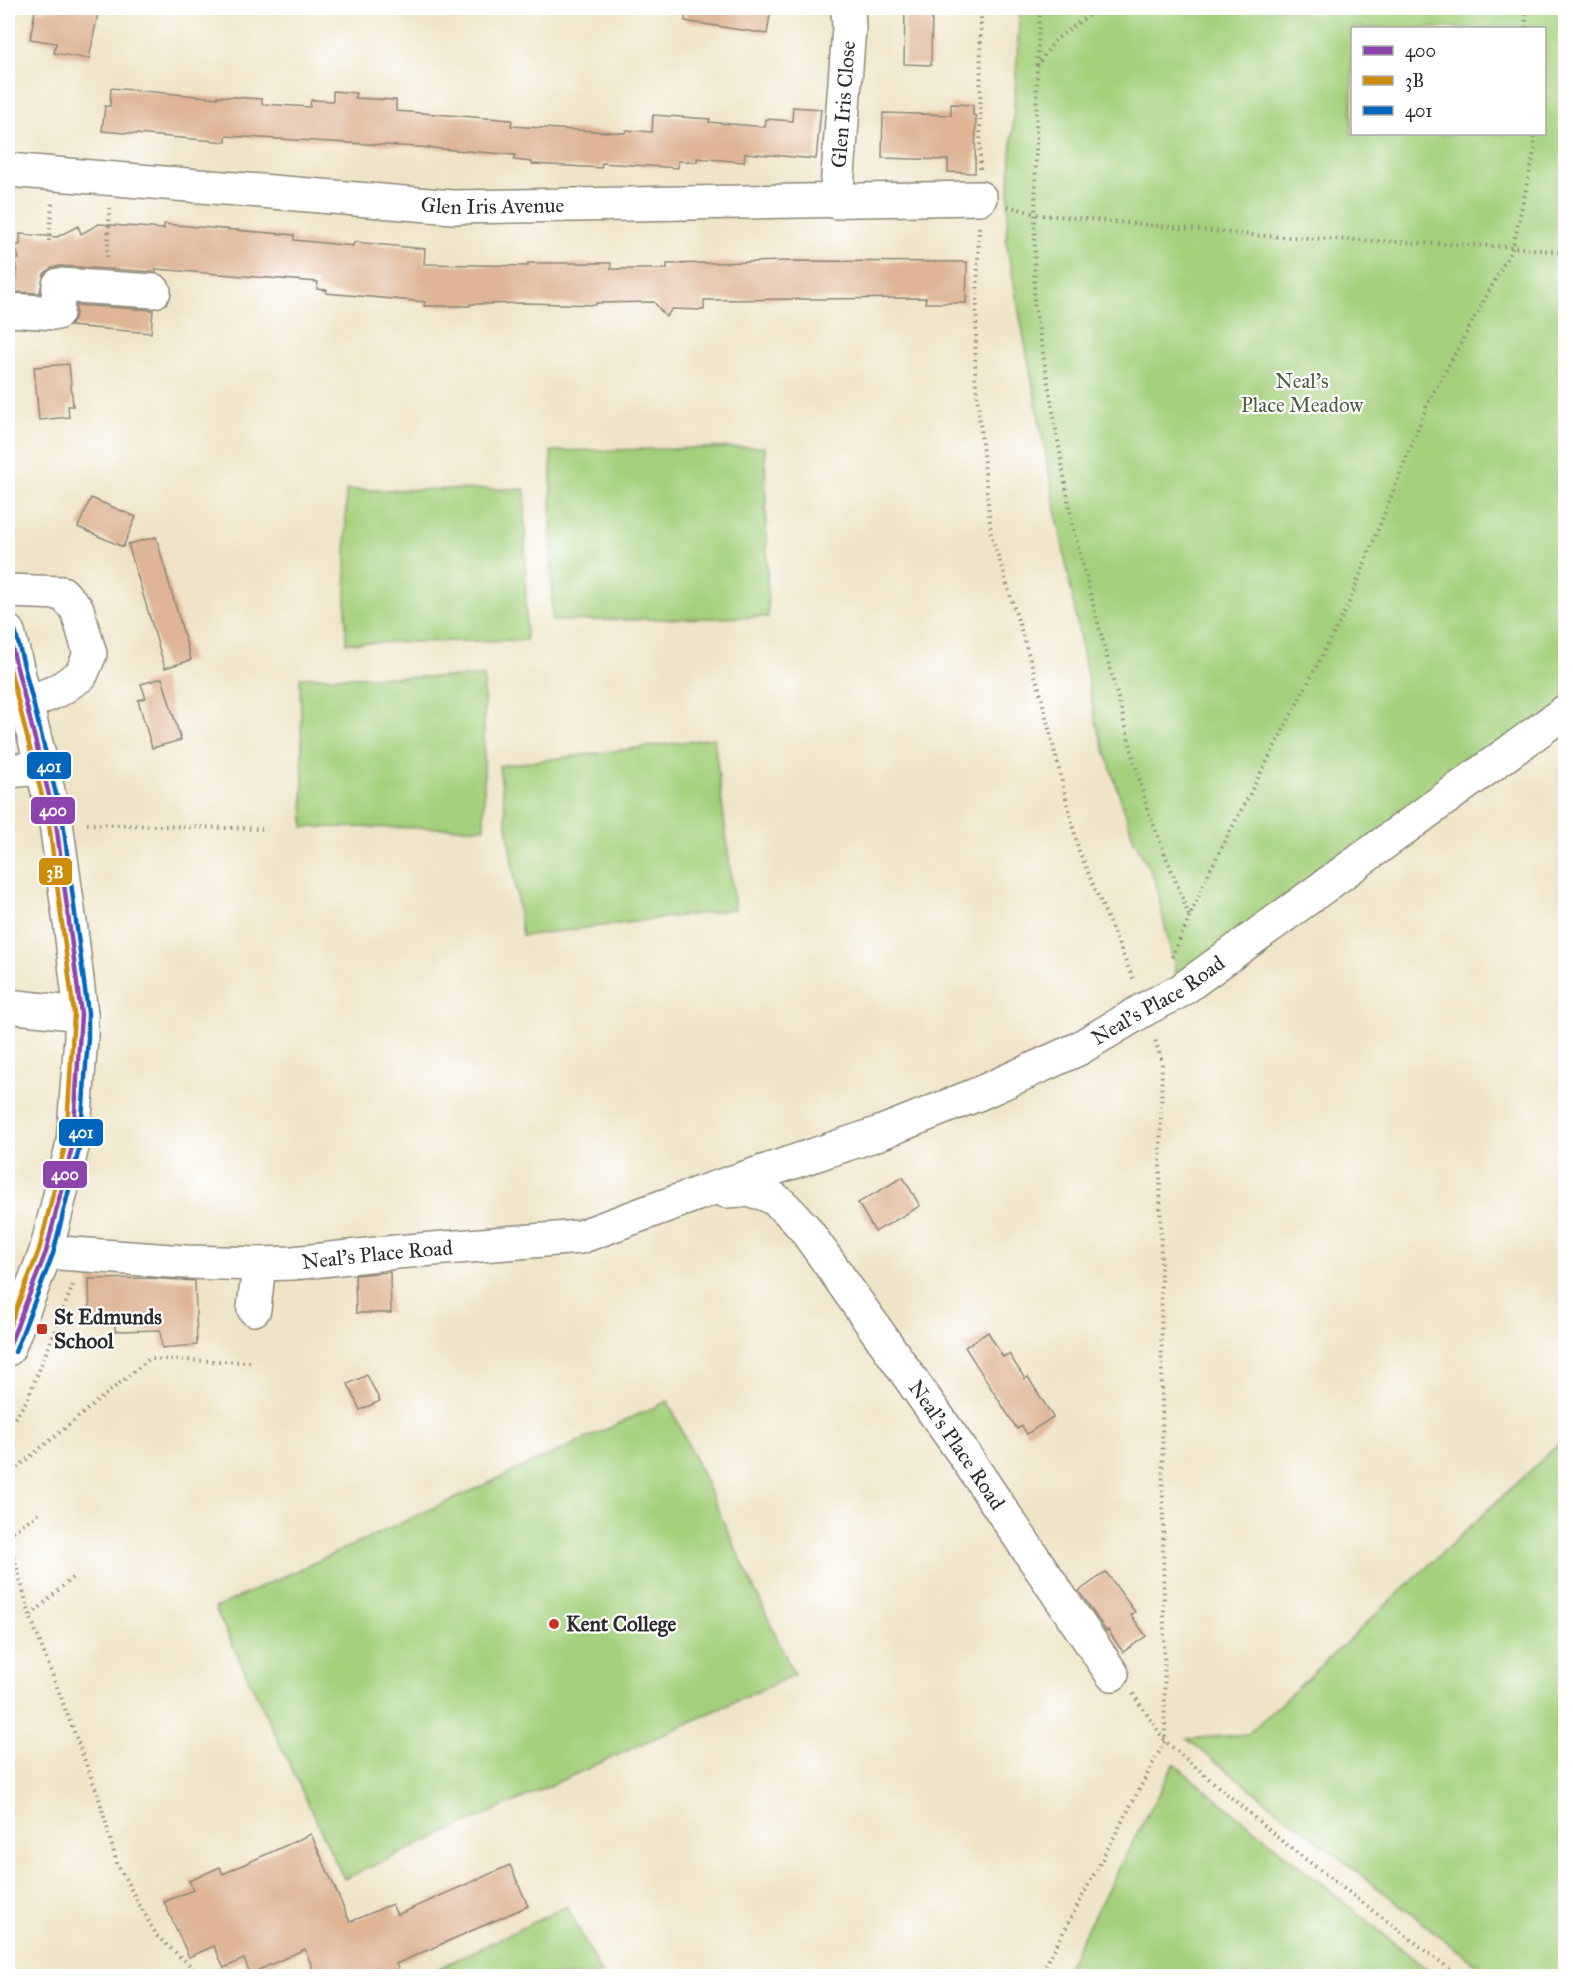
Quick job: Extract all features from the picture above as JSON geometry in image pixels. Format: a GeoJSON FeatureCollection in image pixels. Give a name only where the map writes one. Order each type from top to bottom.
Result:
{"type":"FeatureCollection","features":[{"type":"Feature","properties":{"kind":"street","name":"Glen Iris Close"},"geometry":{"type":"LineString","coordinates":[[836,202],[849,28],[848,8]]}},
{"type":"Feature","properties":{"kind":"street","name":"Glen Iris Avenue"},"geometry":{"type":"LineString","coordinates":[[8,170],[453,207],[980,198]]}},
{"type":"Feature","properties":{"kind":"street"},"geometry":{"type":"LineString","coordinates":[[8,310],[57,313],[58,285],[154,291]]}},
{"type":"Feature","properties":{"kind":"street"},"geometry":{"type":"LineString","coordinates":[[8,591],[62,593],[77,609],[86,633],[90,654],[81,675],[59,690],[26,704]]}},
{"type":"Feature","properties":{"kind":"street"},"geometry":{"type":"LineString","coordinates":[[8,632],[56,823],[81,1014],[73,1143],[46,1252],[8,1349]]}},
{"type":"Feature","properties":{"kind":"street","name":"Neal's Place Road"},"geometry":{"type":"LineString","coordinates":[[46,1252],[185,1262],[258,1264],[294,1263],[396,1252],[580,1238],[700,1193],[877,1134],[978,1094],[1078,1049],[1180,991],[1566,711]]}},
{"type":"Feature","properties":{"kind":"street"},"geometry":{"type":"LineString","coordinates":[[8,771],[42,768]]}},
{"type":"Feature","properties":{"kind":"street"},"geometry":{"type":"LineString","coordinates":[[8,1006],[81,1014]]}},
{"type":"Feature","properties":{"kind":"street","name":"Neal's Place Road"},"geometry":{"type":"LineString","coordinates":[[700,1193],[746,1189],[763,1192],[782,1204],[806,1229],[943,1425],[1112,1674]]}},
{"type":"Feature","properties":{"kind":"street"},"geometry":{"type":"LineString","coordinates":[[254,1310],[258,1264]]}},
{"type":"Feature","properties":{"kind":"path"},"geometry":{"type":"LineString","coordinates":[[981,8],[980,198],[975,374],[991,533],[1040,688],[1079,851],[1145,1009],[1162,1062],[1160,1167],[1165,1741],[1040,1977]]}},
{"type":"Feature","properties":{"kind":"path"},"geometry":{"type":"LineString","coordinates":[[1040,8],[1037,66],[1034,301],[1073,528],[1147,808],[1190,918]]}},
{"type":"Feature","properties":{"kind":"path"},"geometry":{"type":"LineString","coordinates":[[1037,66],[1054,40],[1098,8]]}},
{"type":"Feature","properties":{"kind":"path"},"geometry":{"type":"LineString","coordinates":[[1525,8],[1526,27]]}},
{"type":"Feature","properties":{"kind":"path"},"geometry":{"type":"LineString","coordinates":[[1167,966],[1211,868],[1347,608],[1428,403],[1513,247],[1534,148],[1533,135]]}},
{"type":"Feature","properties":{"kind":"path"},"geometry":{"type":"LineString","coordinates":[[105,288],[113,179]]}},
{"type":"Feature","properties":{"kind":"path"},"geometry":{"type":"LineString","coordinates":[[1035,214],[1263,236],[1513,247],[1566,253]]}},
{"type":"Feature","properties":{"kind":"path"},"geometry":{"type":"LineString","coordinates":[[56,823],[262,829]]}},
{"type":"Feature","properties":{"kind":"path"},"geometry":{"type":"LineString","coordinates":[[8,1428],[27,1400],[86,1254]]}},
{"type":"Feature","properties":{"kind":"path"},"geometry":{"type":"LineString","coordinates":[[8,1475],[149,1359],[250,1362]]}},
{"type":"Feature","properties":{"kind":"path"},"geometry":{"type":"LineString","coordinates":[[8,1535],[39,1513]]}},
{"type":"Feature","properties":{"kind":"path"},"geometry":{"type":"LineString","coordinates":[[8,1524],[8,1535],[30,1616],[99,1798],[117,1864],[157,1936],[202,1977]]}},
{"type":"Feature","properties":{"kind":"path"},"geometry":{"type":"LineString","coordinates":[[30,1616],[72,1578]]}},
{"type":"Feature","properties":{"kind":"path"},"geometry":{"type":"LineString","coordinates":[[1112,1674],[1118,1673],[1165,1741],[1283,1842],[1459,1977]]}},
{"type":"Feature","properties":{"kind":"green space","name":"Neal's Place Meadow"},"geometry":{"type":"Polygon","coordinates":[[[1020,8],[1565,8],[1565,711],[1180,991],[1154,878],[1134,840],[1095,719],[1006,241],[1020,8]]]}},
{"type":"Feature","properties":{"kind":"green space"},"geometry":{"type":"Polygon","coordinates":[[[765,447],[768,617],[552,621],[551,451],[765,447]]]}},
{"type":"Feature","properties":{"kind":"green space"},"geometry":{"type":"Polygon","coordinates":[[[525,489],[526,640],[346,643],[346,490],[525,489]]]}},
{"type":"Feature","properties":{"kind":"green space"},"geometry":{"type":"Polygon","coordinates":[[[300,677],[484,677],[484,828],[304,827],[300,677]]]}},
{"type":"Feature","properties":{"kind":"green space"},"geometry":{"type":"Polygon","coordinates":[[[714,738],[735,909],[522,936],[499,766],[714,738]]]}},
{"type":"Feature","properties":{"kind":"green space"},"geometry":{"type":"Polygon","coordinates":[[[668,1401],[794,1675],[344,1879],[215,1608],[668,1401]]]}},
{"type":"Feature","properties":{"kind":"green space"},"geometry":{"type":"Polygon","coordinates":[[[1565,1438],[1565,1976],[1491,1976],[1187,1739],[1248,1734],[1565,1438]]]}},
{"type":"Feature","properties":{"kind":"green space"},"geometry":{"type":"Polygon","coordinates":[[[1174,1764],[1435,1976],[1062,1976],[1174,1764]]]}},
{"type":"Feature","properties":{"kind":"green space"},"geometry":{"type":"Polygon","coordinates":[[[567,1906],[602,1976],[423,1976],[567,1906]]]}},
{"type":"Feature","properties":{"kind":"building"},"geometry":{"type":"Polygon","coordinates":[[[58,8],[99,8],[89,59],[54,53],[56,43],[30,39],[35,11],[58,8]]]}},
{"type":"Feature","properties":{"kind":"building"},"geometry":{"type":"Polygon","coordinates":[[[686,8],[771,8],[767,34],[685,21],[686,8]]]}},
{"type":"Feature","properties":{"kind":"building"},"geometry":{"type":"Polygon","coordinates":[[[905,8],[932,8],[931,65],[904,64],[905,8]]]}},
{"type":"Feature","properties":{"kind":"building"},"geometry":{"type":"Polygon","coordinates":[[[111,88],[218,98],[218,96],[262,99],[262,104],[310,107],[311,100],[333,101],[333,91],[356,93],[355,98],[396,100],[396,111],[512,120],[511,126],[625,133],[626,130],[652,132],[653,115],[710,119],[709,122],[765,127],[766,119],[792,121],[793,107],[821,109],[816,159],[745,153],[744,162],[697,158],[697,162],[678,161],[678,168],[602,163],[601,168],[532,164],[532,162],[514,160],[515,155],[419,147],[226,136],[226,142],[102,131],[105,106],[110,106],[111,88]]]}},
{"type":"Feature","properties":{"kind":"building"},"geometry":{"type":"Polygon","coordinates":[[[951,104],[973,105],[973,115],[976,116],[975,173],[948,172],[948,160],[882,158],[883,113],[951,115],[951,104]]]}},
{"type":"Feature","properties":{"kind":"building"},"geometry":{"type":"Polygon","coordinates":[[[99,224],[164,229],[164,224],[294,235],[294,240],[353,246],[354,242],[425,249],[424,264],[528,266],[528,263],[611,263],[611,269],[667,269],[667,264],[791,261],[967,262],[966,303],[925,303],[926,298],[704,300],[704,310],[672,309],[666,317],[654,302],[596,303],[596,305],[526,303],[424,306],[425,302],[326,293],[327,290],[317,289],[318,282],[156,269],[156,272],[60,266],[51,268],[44,274],[40,293],[16,292],[17,272],[14,260],[19,259],[15,246],[20,245],[20,234],[57,237],[78,226],[81,234],[99,224]]]}},
{"type":"Feature","properties":{"kind":"building"},"geometry":{"type":"Polygon","coordinates":[[[76,305],[153,310],[151,333],[70,326],[76,315],[76,305]]]}},
{"type":"Feature","properties":{"kind":"building"},"geometry":{"type":"Polygon","coordinates":[[[69,364],[73,406],[68,406],[69,417],[39,420],[34,367],[69,364]]]}},
{"type":"Feature","properties":{"kind":"building"},"geometry":{"type":"Polygon","coordinates":[[[91,498],[136,517],[123,547],[78,527],[91,498]]]}},
{"type":"Feature","properties":{"kind":"building"},"geometry":{"type":"Polygon","coordinates":[[[156,537],[191,660],[165,668],[128,544],[156,537]]]}},
{"type":"Feature","properties":{"kind":"building"},"geometry":{"type":"Polygon","coordinates":[[[162,678],[181,740],[152,748],[138,700],[146,698],[141,684],[162,678]]]}},
{"type":"Feature","properties":{"kind":"building"},"geometry":{"type":"Polygon","coordinates":[[[903,1177],[920,1206],[875,1232],[858,1203],[903,1177]]]}},
{"type":"Feature","properties":{"kind":"building"},"geometry":{"type":"Polygon","coordinates":[[[390,1272],[391,1313],[356,1313],[355,1275],[390,1272]]]}},
{"type":"Feature","properties":{"kind":"building"},"geometry":{"type":"Polygon","coordinates":[[[149,1278],[195,1281],[197,1345],[162,1348],[160,1330],[115,1331],[115,1323],[90,1323],[89,1279],[149,1278]]]}},
{"type":"Feature","properties":{"kind":"building"},"geometry":{"type":"Polygon","coordinates":[[[988,1332],[1003,1357],[1009,1354],[1025,1379],[1028,1377],[1053,1417],[1027,1434],[1022,1426],[1017,1429],[965,1347],[988,1332]]]}},
{"type":"Feature","properties":{"kind":"building"},"geometry":{"type":"Polygon","coordinates":[[[367,1375],[380,1401],[360,1410],[348,1384],[367,1375]]]}},
{"type":"Feature","properties":{"kind":"building"},"geometry":{"type":"Polygon","coordinates":[[[1106,1572],[1135,1612],[1131,1615],[1146,1636],[1123,1652],[1079,1591],[1106,1572]]]}},
{"type":"Feature","properties":{"kind":"building"},"geometry":{"type":"Polygon","coordinates":[[[311,1834],[350,1922],[392,1904],[397,1915],[510,1865],[528,1906],[396,1964],[402,1977],[316,1977],[305,1949],[250,1974],[244,1959],[224,1968],[214,1946],[189,1957],[164,1902],[193,1890],[189,1881],[220,1867],[223,1874],[311,1834]]]}},
{"type":"Feature","properties":{"kind":"transit line","name":"401"},"geometry":{"type":"LineString","coordinates":[[15,630],[63,822],[88,1013],[88,1038],[80,1145],[53,1254],[15,1352]]}},
{"type":"Feature","properties":{"kind":"transit line","name":"400"},"geometry":{"type":"LineString","coordinates":[[8,632],[56,823],[81,1014],[73,1143],[46,1252],[8,1349]]}},
{"type":"Feature","properties":{"kind":"transit line","name":"3B"},"geometry":{"type":"LineString","coordinates":[[8,661],[49,824],[74,1014],[66,1142],[39,1250],[8,1330]]}},
{"type":"Feature","properties":{"kind":"place","name":"St Edmunds School"},"geometry":{"type":"Point","coordinates":[42,1329]}},
{"type":"Feature","properties":{"kind":"place","name":"Kent College"},"geometry":{"type":"Point","coordinates":[554,1624]}}]}
